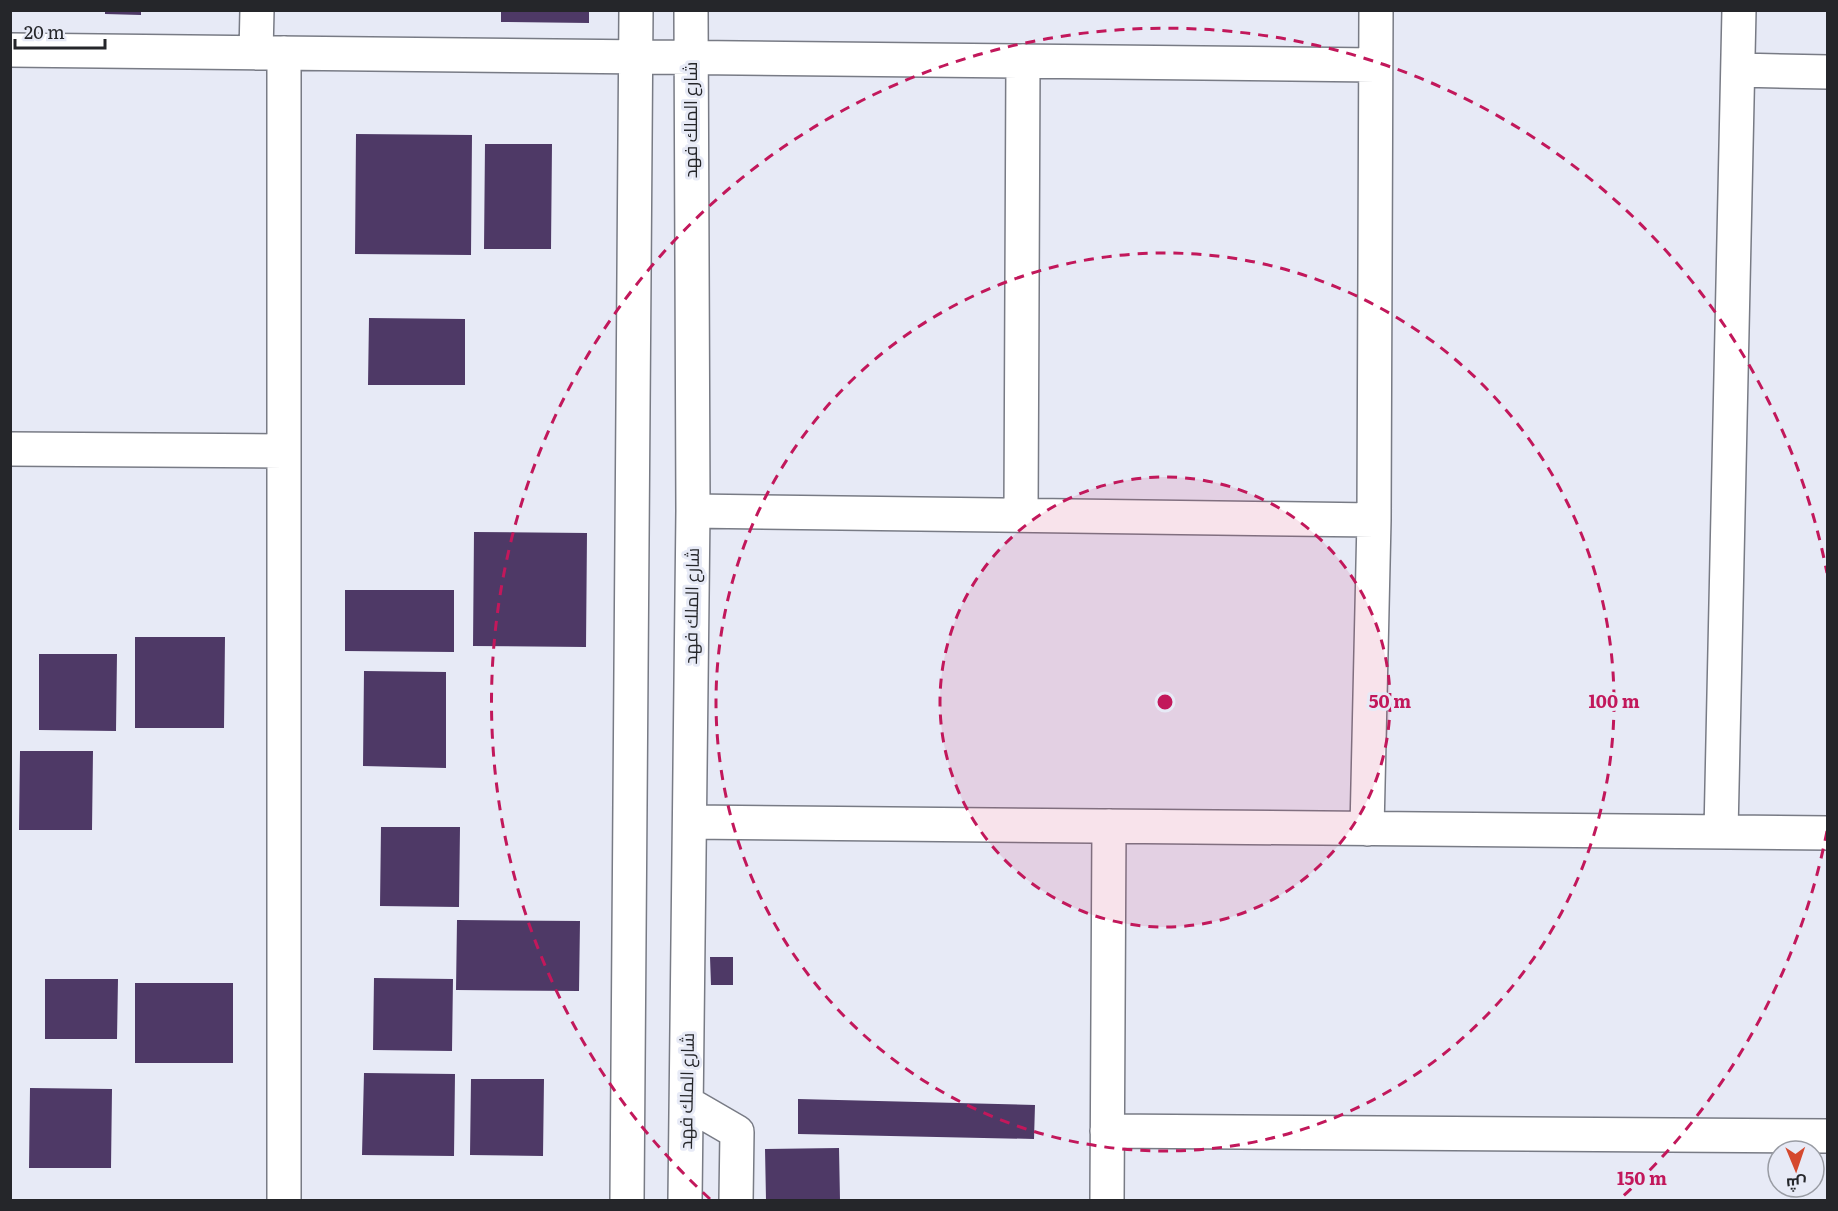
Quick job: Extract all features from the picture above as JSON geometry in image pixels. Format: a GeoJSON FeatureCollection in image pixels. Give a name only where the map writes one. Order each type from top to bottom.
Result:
{"type":"FeatureCollection","features":[{"type":"Feature","properties":{"kind":"street"},"geometry":{"type":"LineString","coordinates":[[257,10],[270,53],[283,452],[284,1200]]}},
{"type":"Feature","properties":{"kind":"street"},"geometry":{"type":"LineString","coordinates":[[627,1200],[636,10]]}},
{"type":"Feature","properties":{"kind":"street","name":"شارع الملك فهد"},"geometry":{"type":"LineString","coordinates":[[685,1200],[693,511],[691,10]]}},
{"type":"Feature","properties":{"kind":"street"},"geometry":{"type":"LineString","coordinates":[[1366,829],[1374,520],[1376,10]]}},
{"type":"Feature","properties":{"kind":"street"},"geometry":{"type":"LineString","coordinates":[[1721,832],[1739,10]]}},
{"type":"Feature","properties":{"kind":"street"},"geometry":{"type":"LineString","coordinates":[[10,50],[1375,65]]}},
{"type":"Feature","properties":{"kind":"street"},"geometry":{"type":"LineString","coordinates":[[1021,515],[1023,61]]}},
{"type":"Feature","properties":{"kind":"street"},"geometry":{"type":"LineString","coordinates":[[1738,70],[1827,72]]}},
{"type":"Feature","properties":{"kind":"street"},"geometry":{"type":"LineString","coordinates":[[10,449],[283,452]]}},
{"type":"Feature","properties":{"kind":"street"},"geometry":{"type":"LineString","coordinates":[[693,511],[1374,520]]}},
{"type":"Feature","properties":{"kind":"street"},"geometry":{"type":"LineString","coordinates":[[690,822],[1827,833]]}},
{"type":"Feature","properties":{"kind":"street"},"geometry":{"type":"LineString","coordinates":[[1107,1200],[1109,826]]}},
{"type":"Feature","properties":{"kind":"street"},"geometry":{"type":"LineString","coordinates":[[687,1103],[737,1132],[736,1200]]}},
{"type":"Feature","properties":{"kind":"street"},"geometry":{"type":"LineString","coordinates":[[1107,1131],[1827,1136]]}},
{"type":"Feature","properties":{"kind":"building"},"geometry":{"type":"Polygon","coordinates":[[[105,10],[141,10],[141,15],[105,14],[105,10]]]}},
{"type":"Feature","properties":{"kind":"building"},"geometry":{"type":"Polygon","coordinates":[[[501,10],[589,10],[589,23],[501,22],[501,10]]]}},
{"type":"Feature","properties":{"kind":"building"},"geometry":{"type":"Polygon","coordinates":[[[356,134],[472,135],[471,255],[355,254],[356,134]]]}},
{"type":"Feature","properties":{"kind":"building"},"geometry":{"type":"Polygon","coordinates":[[[485,144],[552,144],[551,249],[484,249],[485,144]]]}},
{"type":"Feature","properties":{"kind":"building"},"geometry":{"type":"Polygon","coordinates":[[[369,318],[465,319],[465,385],[368,385],[369,318]]]}},
{"type":"Feature","properties":{"kind":"building"},"geometry":{"type":"Polygon","coordinates":[[[474,532],[587,533],[586,647],[473,646],[474,532]]]}},
{"type":"Feature","properties":{"kind":"building"},"geometry":{"type":"Polygon","coordinates":[[[345,590],[454,590],[454,652],[345,651],[345,590]]]}},
{"type":"Feature","properties":{"kind":"building"},"geometry":{"type":"Polygon","coordinates":[[[135,637],[225,637],[224,728],[135,728],[135,637]]]}},
{"type":"Feature","properties":{"kind":"building"},"geometry":{"type":"Polygon","coordinates":[[[39,654],[117,654],[116,731],[39,730],[39,654]]]}},
{"type":"Feature","properties":{"kind":"building"},"geometry":{"type":"Polygon","coordinates":[[[364,671],[446,672],[446,768],[363,766],[364,671]]]}},
{"type":"Feature","properties":{"kind":"building"},"geometry":{"type":"Polygon","coordinates":[[[20,751],[93,751],[92,830],[19,830],[20,751]]]}},
{"type":"Feature","properties":{"kind":"building"},"geometry":{"type":"Polygon","coordinates":[[[381,827],[460,827],[459,907],[380,906],[381,827]]]}},
{"type":"Feature","properties":{"kind":"building"},"geometry":{"type":"Polygon","coordinates":[[[457,920],[580,921],[579,991],[456,990],[457,920]]]}},
{"type":"Feature","properties":{"kind":"building"},"geometry":{"type":"Polygon","coordinates":[[[710,957],[733,957],[733,985],[711,985],[710,957]]]}},
{"type":"Feature","properties":{"kind":"building"},"geometry":{"type":"Polygon","coordinates":[[[374,978],[453,979],[452,1051],[373,1050],[374,978]]]}},
{"type":"Feature","properties":{"kind":"building"},"geometry":{"type":"Polygon","coordinates":[[[45,979],[118,979],[117,1039],[45,1039],[45,979]]]}},
{"type":"Feature","properties":{"kind":"building"},"geometry":{"type":"Polygon","coordinates":[[[135,983],[233,983],[233,1063],[135,1063],[135,983]]]}},
{"type":"Feature","properties":{"kind":"building"},"geometry":{"type":"Polygon","coordinates":[[[364,1073],[455,1074],[454,1156],[362,1155],[364,1073]]]}},
{"type":"Feature","properties":{"kind":"building"},"geometry":{"type":"Polygon","coordinates":[[[471,1079],[544,1079],[543,1156],[470,1155],[471,1079]]]}},
{"type":"Feature","properties":{"kind":"building"},"geometry":{"type":"Polygon","coordinates":[[[30,1088],[112,1089],[111,1168],[29,1168],[30,1088]]]}},
{"type":"Feature","properties":{"kind":"building"},"geometry":{"type":"Polygon","coordinates":[[[798,1099],[1035,1105],[1034,1139],[798,1134],[798,1099]]]}},
{"type":"Feature","properties":{"kind":"building"},"geometry":{"type":"Polygon","coordinates":[[[839,1148],[840,1200],[766,1200],[765,1149],[839,1148]]]}}]}
